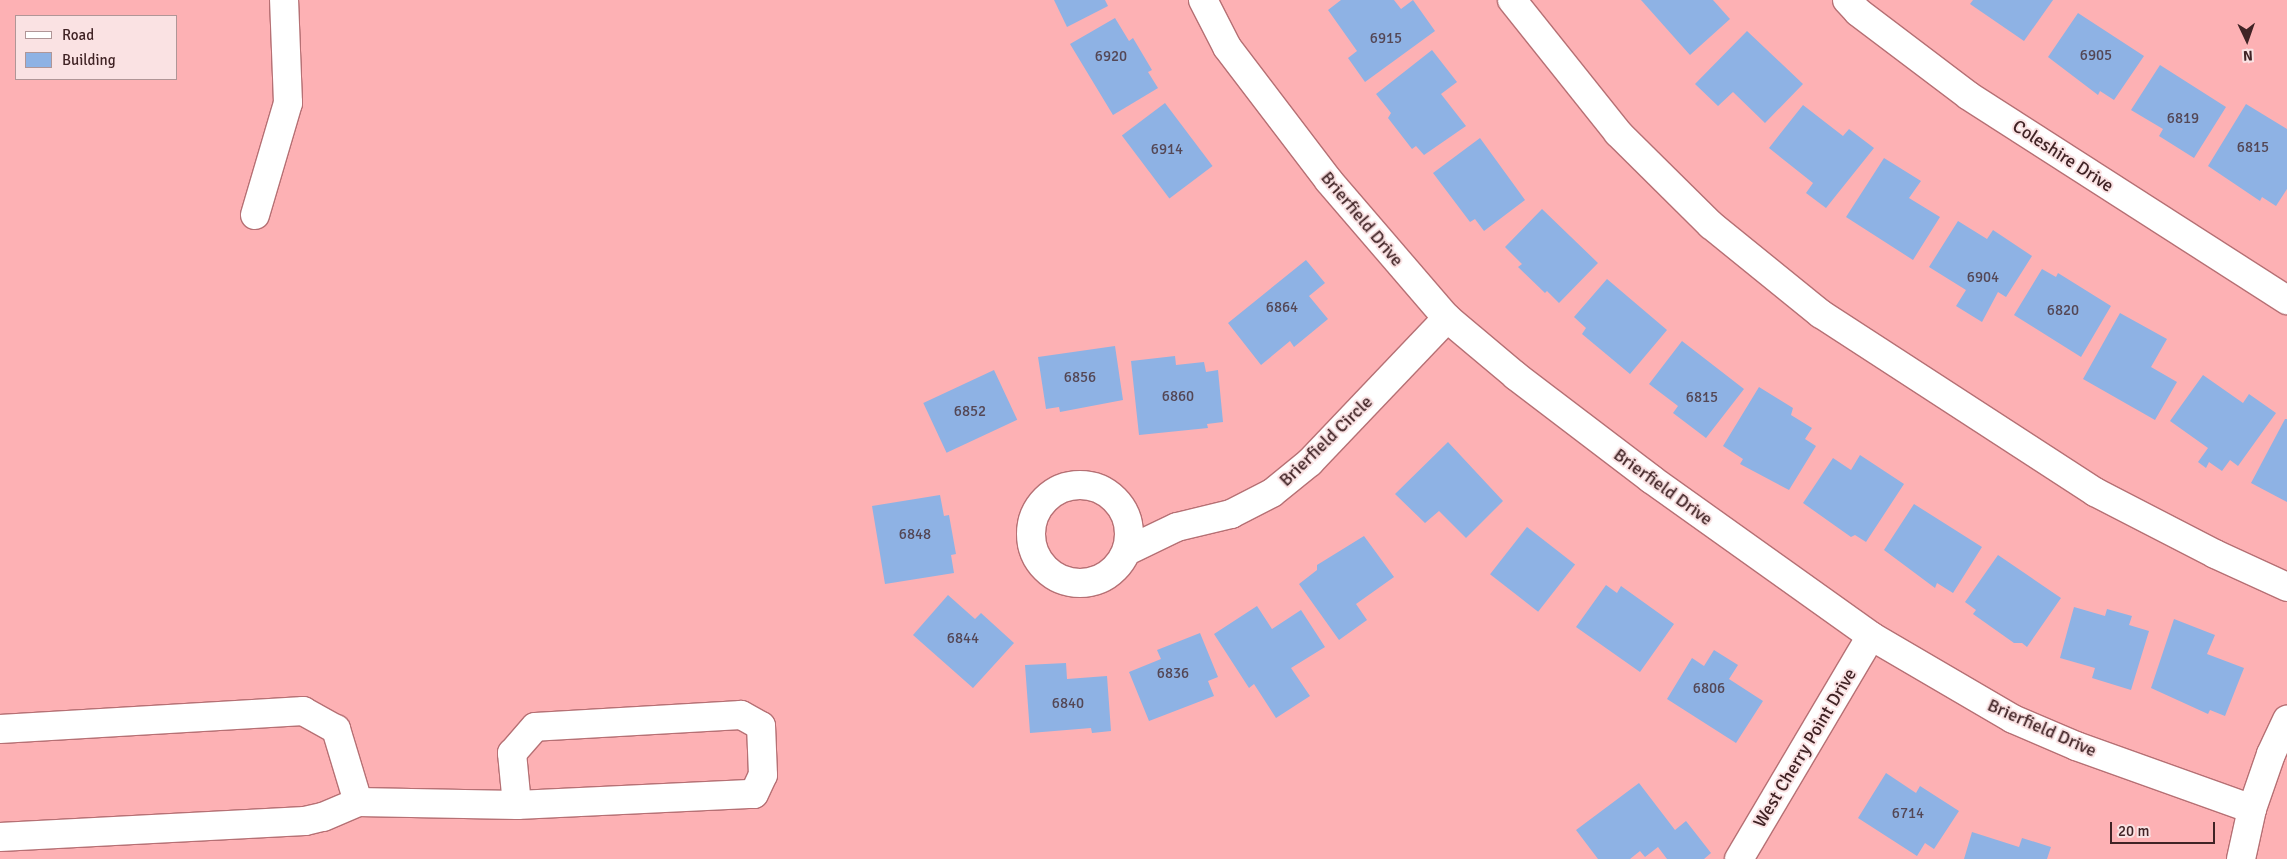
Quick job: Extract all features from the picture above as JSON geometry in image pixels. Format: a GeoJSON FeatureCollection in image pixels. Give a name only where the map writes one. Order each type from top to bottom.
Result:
{"type":"FeatureCollection","features":[{"type":"Feature","properties":{"kind":"street"},"geometry":{"type":"LineString","coordinates":[[255,215],[288,103],[284,0]]}},
{"type":"Feature","properties":{"kind":"street","name":"Brierfield Drive"},"geometry":{"type":"LineString","coordinates":[[1203,0],[1227,47],[1329,182],[1447,318],[1516,376],[1651,479],[1871,636],[2013,719],[2076,746],[2252,809]]}},
{"type":"Feature","properties":{"kind":"street"},"geometry":{"type":"LineString","coordinates":[[1512,0],[1618,133],[1711,225],[1821,314],[2095,492],[2215,554],[2287,587]]}},
{"type":"Feature","properties":{"kind":"street","name":"Coleshire Drive"},"geometry":{"type":"LineString","coordinates":[[1847,0],[1858,12],[1969,96],[2287,300]]}},
{"type":"Feature","properties":{"kind":"street","name":"Brierfield Circle"},"geometry":{"type":"LineString","coordinates":[[1127,551],[1177,527],[1231,514],[1272,492],[1310,462],[1447,318]]}},
{"type":"Feature","properties":{"kind":"street","name":"West Cherry Point Drive"},"geometry":{"type":"LineString","coordinates":[[1739,859],[1871,636]]}},
{"type":"Feature","properties":{"kind":"street"},"geometry":{"type":"LineString","coordinates":[[0,729],[303,711],[336,729],[358,802]]}},
{"type":"Feature","properties":{"kind":"street"},"geometry":{"type":"LineString","coordinates":[[0,837],[305,820],[323,817],[358,802],[517,805],[754,794],[763,775],[761,726],[741,715],[535,726],[512,753],[517,805]]}},
{"type":"Feature","properties":{"kind":"street"},"geometry":{"type":"LineString","coordinates":[[2241,859],[2252,809],[2287,718]]}},
{"type":"Feature","properties":{"kind":"building"},"geometry":{"type":"Polygon","coordinates":[[[1054,0],[1105,0],[1108,6],[1067,27],[1054,0]]]}},
{"type":"Feature","properties":{"kind":"building"},"geometry":{"type":"Polygon","coordinates":[[[1341,0],[1394,0],[1401,9],[1413,0],[1435,31],[1365,82],[1348,58],[1357,51],[1328,10],[1341,0]]]}},
{"type":"Feature","properties":{"kind":"building"},"geometry":{"type":"Polygon","coordinates":[[[1641,0],[1713,0],[1730,19],[1690,55],[1641,0]]]}},
{"type":"Feature","properties":{"kind":"building"},"geometry":{"type":"Polygon","coordinates":[[[1973,0],[2053,0],[2024,41],[1970,4],[1973,0]]]}},
{"type":"Feature","properties":{"kind":"building"},"geometry":{"type":"Polygon","coordinates":[[[2078,13],[2144,56],[2114,100],[2100,91],[2098,95],[2048,57],[2078,13]]]}},
{"type":"Feature","properties":{"kind":"building"},"geometry":{"type":"Polygon","coordinates":[[[1115,18],[1129,41],[1133,38],[1152,70],[1148,72],[1158,88],[1113,115],[1070,44],[1115,18]]]}},
{"type":"Feature","properties":{"kind":"building"},"geometry":{"type":"Polygon","coordinates":[[[1747,31],[1803,84],[1765,123],[1733,92],[1718,106],[1695,84],[1747,31]]]}},
{"type":"Feature","properties":{"kind":"building"},"geometry":{"type":"Polygon","coordinates":[[[1432,50],[1457,82],[1441,94],[1466,126],[1424,155],[1416,146],[1412,149],[1388,118],[1391,113],[1376,94],[1432,50]]]}},
{"type":"Feature","properties":{"kind":"building"},"geometry":{"type":"Polygon","coordinates":[[[2160,65],[2226,107],[2194,158],[2159,136],[2163,129],[2131,110],[2160,65]]]}},
{"type":"Feature","properties":{"kind":"building"},"geometry":{"type":"Polygon","coordinates":[[[1165,103],[1213,166],[1169,199],[1122,135],[1165,103]]]}},
{"type":"Feature","properties":{"kind":"building"},"geometry":{"type":"Polygon","coordinates":[[[2246,104],[2287,129],[2287,189],[2276,206],[2262,197],[2260,201],[2208,166],[2246,104]]]}},
{"type":"Feature","properties":{"kind":"building"},"geometry":{"type":"Polygon","coordinates":[[[1803,105],[1843,136],[1849,129],[1874,148],[1826,208],[1806,193],[1813,183],[1769,148],[1803,105]]]}},
{"type":"Feature","properties":{"kind":"building"},"geometry":{"type":"Polygon","coordinates":[[[1480,138],[1525,200],[1484,231],[1475,219],[1470,222],[1433,173],[1480,138]]]}},
{"type":"Feature","properties":{"kind":"building"},"geometry":{"type":"Polygon","coordinates":[[[1884,158],[1921,181],[1909,198],[1940,217],[1913,260],[1846,217],[1884,158]]]}},
{"type":"Feature","properties":{"kind":"building"},"geometry":{"type":"Polygon","coordinates":[[[1542,209],[1598,263],[1559,303],[1547,291],[1545,293],[1518,267],[1522,264],[1505,247],[1542,209]]]}},
{"type":"Feature","properties":{"kind":"building"},"geometry":{"type":"Polygon","coordinates":[[[1958,221],[1987,239],[1993,230],[2032,256],[2006,297],[1998,292],[1982,322],[1956,306],[1966,290],[1929,267],[1958,221]]]}},
{"type":"Feature","properties":{"kind":"building"},"geometry":{"type":"Polygon","coordinates":[[[1306,260],[1325,283],[1309,296],[1328,319],[1294,347],[1290,341],[1261,365],[1228,323],[1306,260]]]}},
{"type":"Feature","properties":{"kind":"building"},"geometry":{"type":"Polygon","coordinates":[[[2042,269],[2056,277],[2058,273],[2111,306],[2081,357],[2014,315],[2042,269]]]}},
{"type":"Feature","properties":{"kind":"building"},"geometry":{"type":"Polygon","coordinates":[[[1607,279],[1667,330],[1630,374],[1582,334],[1586,328],[1574,317],[1607,279]]]}},
{"type":"Feature","properties":{"kind":"building"},"geometry":{"type":"Polygon","coordinates":[[[2120,313],[2167,339],[2151,367],[2177,382],[2155,420],[2083,379],[2120,313]]]}},
{"type":"Feature","properties":{"kind":"building"},"geometry":{"type":"Polygon","coordinates":[[[1682,341],[1744,389],[1706,438],[1673,413],[1678,406],[1649,384],[1682,341]]]}},
{"type":"Feature","properties":{"kind":"building"},"geometry":{"type":"Polygon","coordinates":[[[1115,346],[1123,400],[1060,412],[1059,407],[1046,409],[1038,357],[1115,346]]]}},
{"type":"Feature","properties":{"kind":"building"},"geometry":{"type":"Polygon","coordinates":[[[1175,356],[1176,365],[1204,362],[1206,372],[1218,370],[1223,422],[1207,424],[1208,428],[1139,435],[1131,361],[1175,356]]]}},
{"type":"Feature","properties":{"kind":"building"},"geometry":{"type":"Polygon","coordinates":[[[994,370],[1017,420],[947,453],[923,403],[994,370]]]}},
{"type":"Feature","properties":{"kind":"building"},"geometry":{"type":"Polygon","coordinates":[[[2203,375],[2243,403],[2249,394],[2276,413],[2238,466],[2230,460],[2222,471],[2209,462],[2206,468],[2198,462],[2208,448],[2170,421],[2203,375]]]}},
{"type":"Feature","properties":{"kind":"building"},"geometry":{"type":"Polygon","coordinates":[[[1759,387],[1793,408],[1791,415],[1812,428],[1805,439],[1816,446],[1789,490],[1740,464],[1743,459],[1723,446],[1759,387]]]}},
{"type":"Feature","properties":{"kind":"building"},"geometry":{"type":"Polygon","coordinates":[[[2285,419],[2287,419],[2287,502],[2251,483],[2285,419]]]}},
{"type":"Feature","properties":{"kind":"building"},"geometry":{"type":"Polygon","coordinates":[[[1448,442],[1503,501],[1466,538],[1439,511],[1425,523],[1395,494],[1448,442]]]}},
{"type":"Feature","properties":{"kind":"building"},"geometry":{"type":"Polygon","coordinates":[[[1860,455],[1904,484],[1866,542],[1855,535],[1851,537],[1803,503],[1833,458],[1851,470],[1860,455]]]}},
{"type":"Feature","properties":{"kind":"building"},"geometry":{"type":"Polygon","coordinates":[[[940,495],[944,516],[949,515],[956,554],[951,555],[954,573],[885,584],[872,506],[940,495]]]}},
{"type":"Feature","properties":{"kind":"building"},"geometry":{"type":"Polygon","coordinates":[[[1914,504],[1982,547],[1953,593],[1937,583],[1935,588],[1884,550],[1914,504]]]}},
{"type":"Feature","properties":{"kind":"building"},"geometry":{"type":"Polygon","coordinates":[[[1527,527],[1575,565],[1538,612],[1490,574],[1527,527]]]}},
{"type":"Feature","properties":{"kind":"building"},"geometry":{"type":"Polygon","coordinates":[[[1364,536],[1394,577],[1356,604],[1367,620],[1339,640],[1299,584],[1317,570],[1317,565],[1364,536]]]}},
{"type":"Feature","properties":{"kind":"building"},"geometry":{"type":"Polygon","coordinates":[[[1998,555],[2061,598],[2027,647],[2022,643],[2014,643],[1973,614],[1976,610],[1965,602],[1998,555]]]}},
{"type":"Feature","properties":{"kind":"building"},"geometry":{"type":"Polygon","coordinates":[[[1606,585],[1617,593],[1621,586],[1674,624],[1640,672],[1576,627],[1606,585]]]}},
{"type":"Feature","properties":{"kind":"building"},"geometry":{"type":"Polygon","coordinates":[[[948,595],[975,619],[981,613],[1014,643],[973,688],[913,635],[948,595]]]}},
{"type":"Feature","properties":{"kind":"building"},"geometry":{"type":"Polygon","coordinates":[[[1257,606],[1272,629],[1301,610],[1325,647],[1291,668],[1310,696],[1276,718],[1254,684],[1249,688],[1214,634],[1257,606]]]}},
{"type":"Feature","properties":{"kind":"building"},"geometry":{"type":"Polygon","coordinates":[[[2074,607],[2105,616],[2107,609],[2132,616],[2129,625],[2149,631],[2131,690],[2092,678],[2095,668],[2060,658],[2074,607]]]}},
{"type":"Feature","properties":{"kind":"building"},"geometry":{"type":"Polygon","coordinates":[[[2174,619],[2215,635],[2207,654],[2244,668],[2225,716],[2210,710],[2208,714],[2151,688],[2174,619]]]}},
{"type":"Feature","properties":{"kind":"building"},"geometry":{"type":"Polygon","coordinates":[[[1200,633],[1218,677],[1208,681],[1214,696],[1149,721],[1129,672],[1161,659],[1157,650],[1200,633]]]}},
{"type":"Feature","properties":{"kind":"building"},"geometry":{"type":"Polygon","coordinates":[[[1714,650],[1738,665],[1729,679],[1763,701],[1736,743],[1667,699],[1692,658],[1704,666],[1714,650]]]}},
{"type":"Feature","properties":{"kind":"building"},"geometry":{"type":"Polygon","coordinates":[[[1066,663],[1067,679],[1107,676],[1111,731],[1092,733],[1091,728],[1030,733],[1025,665],[1066,663]]]}},
{"type":"Feature","properties":{"kind":"building"},"geometry":{"type":"Polygon","coordinates":[[[1886,773],[1916,793],[1920,786],[1959,811],[1934,849],[1925,843],[1917,856],[1858,818],[1886,773]]]}},
{"type":"Feature","properties":{"kind":"building"},"geometry":{"type":"Polygon","coordinates":[[[1639,783],[1675,830],[1686,821],[1711,853],[1704,859],[1667,859],[1658,847],[1645,857],[1640,851],[1630,859],[1598,859],[1576,830],[1639,783]]]}},
{"type":"Feature","properties":{"kind":"building"},"geometry":{"type":"Polygon","coordinates":[[[1972,832],[2019,847],[2022,838],[2051,847],[2047,859],[1964,859],[1972,832]]]}}]}
